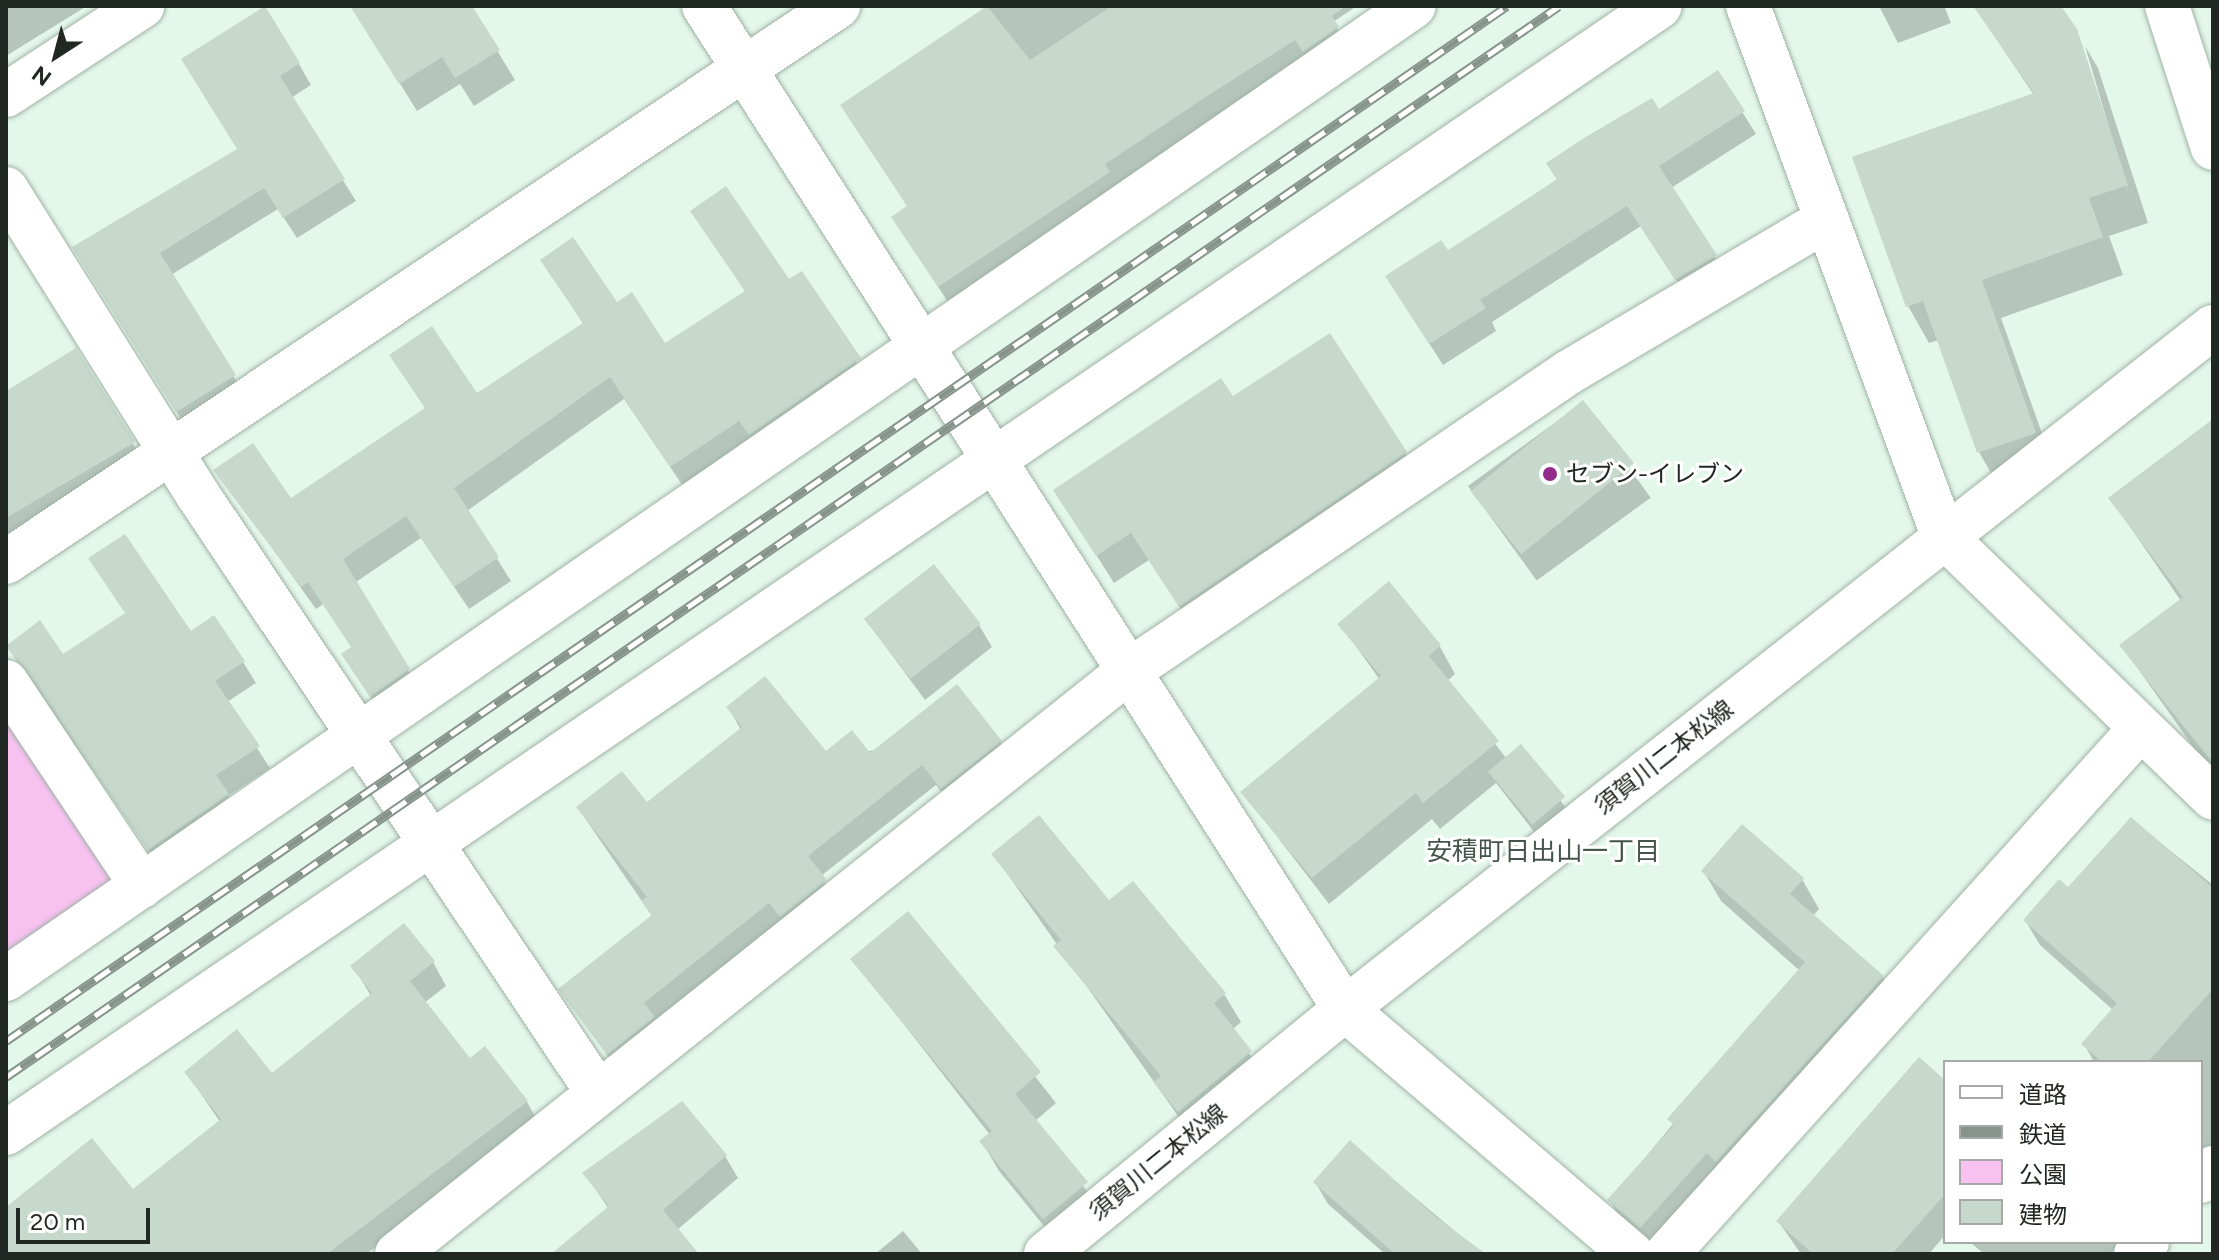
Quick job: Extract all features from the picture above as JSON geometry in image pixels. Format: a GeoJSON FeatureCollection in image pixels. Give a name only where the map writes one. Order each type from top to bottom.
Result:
{"type":"FeatureCollection","features":[{"type":"Feature","properties":{"kind":"main road"},"geometry":{"type":"LineString","coordinates":[[6,95],[142,6]]}},
{"type":"Feature","properties":{"kind":"main road"},"geometry":{"type":"LineString","coordinates":[[704,6],[1345,1009],[1632,1254]]}},
{"type":"Feature","properties":{"kind":"main road"},"geometry":{"type":"LineString","coordinates":[[6,562],[172,454],[838,6]]}},
{"type":"Feature","properties":{"kind":"main road"},"geometry":{"type":"LineString","coordinates":[[6,979],[359,739],[921,342],[1414,6]]}},
{"type":"Feature","properties":{"kind":"main road"},"geometry":{"type":"LineString","coordinates":[[6,1133],[427,842],[1660,6]]}},
{"type":"Feature","properties":{"kind":"main road"},"geometry":{"type":"LineString","coordinates":[[1748,6],[1824,221],[1943,535],[2213,798]]}},
{"type":"Feature","properties":{"kind":"main road"},"geometry":{"type":"LineString","coordinates":[[2167,6],[2213,148]]}},
{"type":"Feature","properties":{"kind":"main road"},"geometry":{"type":"LineString","coordinates":[[6,189],[172,454],[427,842],[598,1093]]}},
{"type":"Feature","properties":{"kind":"main road"},"geometry":{"type":"LineString","coordinates":[[397,1254],[1129,671],[1569,372],[1824,221]]}},
{"type":"Feature","properties":{"kind":"main road","name":"須賀川二本松線"},"geometry":{"type":"LineString","coordinates":[[1046,1254],[1345,1009],[1943,535],[2213,327]]}},
{"type":"Feature","properties":{"kind":"main road"},"geometry":{"type":"LineString","coordinates":[[6,682],[142,886]]}},
{"type":"Feature","properties":{"kind":"main road"},"geometry":{"type":"LineString","coordinates":[[1667,1254],[2140,729]]}},
{"type":"Feature","properties":{"kind":"green space"},"geometry":{"type":"Polygon","coordinates":[[[6,720],[120,878],[6,952],[6,720]]]}},
{"type":"Feature","properties":{"kind":"building"},"geometry":{"type":"Polygon","coordinates":[[[265,6],[300,63],[280,76],[345,179],[283,218],[264,188],[160,253],[236,375],[176,412],[72,247],[237,149],[181,59],[265,6]]]}},
{"type":"Feature","properties":{"kind":"building"},"geometry":{"type":"Polygon","coordinates":[[[350,6],[472,6],[500,50],[455,78],[442,57],[399,84],[350,6]]]}},
{"type":"Feature","properties":{"kind":"building"},"geometry":{"type":"Polygon","coordinates":[[[987,6],[1030,60],[1112,6],[1346,6],[1332,16],[1339,27],[1303,52],[1295,40],[1204,98],[1105,164],[1110,172],[938,287],[891,217],[907,206],[840,105],[987,6]]]}},
{"type":"Feature","properties":{"kind":"building"},"geometry":{"type":"Polygon","coordinates":[[[1973,6],[2061,6],[2077,29],[2128,185],[2089,198],[2103,237],[1982,280],[2036,433],[1977,453],[1923,301],[1906,307],[1852,157],[2034,93],[1973,6]]]}},
{"type":"Feature","properties":{"kind":"building"},"geometry":{"type":"Polygon","coordinates":[[[1718,70],[1745,111],[1659,166],[1717,255],[1675,280],[1627,206],[1480,300],[1486,308],[1429,344],[1385,276],[1441,240],[1448,250],[1557,180],[1546,163],[1584,138],[1652,98],[1659,109],[1718,70]]]}},
{"type":"Feature","properties":{"kind":"building"},"geometry":{"type":"Polygon","coordinates":[[[726,186],[789,279],[802,271],[861,358],[749,435],[739,421],[670,467],[610,377],[454,488],[499,557],[454,587],[406,516],[343,559],[410,669],[370,697],[341,654],[351,647],[308,582],[301,587],[213,470],[253,443],[291,498],[425,408],[389,355],[432,326],[477,393],[583,323],[540,260],[573,237],[617,302],[632,292],[665,343],[745,291],[690,211],[726,186]]]}},
{"type":"Feature","properties":{"kind":"building"},"geometry":{"type":"Polygon","coordinates":[[[1330,333],[1407,452],[1179,607],[1131,533],[1096,556],[1053,490],[1221,378],[1233,396],[1330,333]]]}},
{"type":"Feature","properties":{"kind":"building"},"geometry":{"type":"Polygon","coordinates":[[[76,348],[135,442],[6,518],[6,391],[76,348]]]}},
{"type":"Feature","properties":{"kind":"building","name":"セブン-イレブン"},"geometry":{"type":"Polygon","coordinates":[[[1583,400],[1634,463],[1521,554],[1470,491],[1583,400]]]}},
{"type":"Feature","properties":{"kind":"building"},"geometry":{"type":"Polygon","coordinates":[[[2213,419],[2213,763],[2119,645],[2183,597],[2108,498],[2213,419]]]}},
{"type":"Feature","properties":{"kind":"building"},"geometry":{"type":"Polygon","coordinates":[[[125,534],[191,631],[214,615],[245,661],[215,681],[260,746],[216,775],[229,794],[148,850],[6,646],[40,620],[63,654],[125,613],[88,558],[125,534]]]}},
{"type":"Feature","properties":{"kind":"building"},"geometry":{"type":"Polygon","coordinates":[[[934,564],[981,624],[911,679],[864,619],[934,564]]]}},
{"type":"Feature","properties":{"kind":"building"},"geometry":{"type":"Polygon","coordinates":[[[1389,581],[1441,645],[1429,656],[1499,741],[1423,803],[1416,793],[1312,878],[1240,792],[1381,676],[1337,624],[1389,581]]]}},
{"type":"Feature","properties":{"kind":"building"},"geometry":{"type":"Polygon","coordinates":[[[765,676],[826,751],[852,730],[870,753],[957,684],[1002,741],[941,789],[922,765],[808,856],[827,880],[780,917],[769,903],[644,1003],[655,1017],[607,1055],[558,989],[652,915],[641,901],[647,897],[576,807],[622,771],[647,802],[742,727],[726,707],[765,676]]]}},
{"type":"Feature","properties":{"kind":"building"},"geometry":{"type":"Polygon","coordinates":[[[1521,744],[1565,797],[1532,824],[1488,772],[1521,744]]]}},
{"type":"Feature","properties":{"kind":"building"},"geometry":{"type":"Polygon","coordinates":[[[1039,815],[1109,900],[1133,881],[1226,993],[1214,1003],[1252,1051],[1178,1112],[1153,1082],[1161,1076],[1053,946],[1061,940],[991,854],[1039,815]]]}},
{"type":"Feature","properties":{"kind":"building"},"geometry":{"type":"Polygon","coordinates":[[[2131,817],[2213,888],[2213,989],[2150,1060],[2100,1060],[2081,1044],[2117,1003],[2023,920],[2059,879],[2068,887],[2131,817]]]}},
{"type":"Feature","properties":{"kind":"building"},"geometry":{"type":"Polygon","coordinates":[[[1742,824],[1804,878],[1790,894],[1884,976],[1716,1162],[1707,1153],[1640,1228],[1607,1200],[1674,1125],[1667,1119],[1805,962],[1701,871],[1742,824]]]}},
{"type":"Feature","properties":{"kind":"building"},"geometry":{"type":"Polygon","coordinates":[[[908,911],[1041,1072],[1015,1094],[1088,1182],[1043,1219],[979,1141],[992,1131],[850,959],[908,911]]]}},
{"type":"Feature","properties":{"kind":"building"},"geometry":{"type":"Polygon","coordinates":[[[404,923],[435,961],[410,981],[470,1058],[485,1046],[528,1101],[327,1254],[6,1254],[6,1207],[92,1138],[133,1189],[221,1119],[184,1072],[237,1029],[272,1073],[372,993],[350,966],[404,923]]]}},
{"type":"Feature","properties":{"kind":"building"},"geometry":{"type":"Polygon","coordinates":[[[1919,1057],[1943,1078],[1943,1196],[1892,1254],[1813,1254],[1776,1221],[1919,1057]]]}},
{"type":"Feature","properties":{"kind":"building"},"geometry":{"type":"Polygon","coordinates":[[[682,1101],[727,1155],[663,1210],[699,1254],[551,1254],[609,1206],[582,1173],[682,1101]]]}},
{"type":"Feature","properties":{"kind":"building"},"geometry":{"type":"Polygon","coordinates":[[[1350,1140],[1436,1217],[1486,1254],[1395,1254],[1313,1182],[1350,1140]]]}},
{"type":"Feature","properties":{"kind":"railway"},"geometry":{"type":"LineString","coordinates":[[6,1041],[1507,6]]}},
{"type":"Feature","properties":{"kind":"railway"},"geometry":{"type":"LineString","coordinates":[[6,1077],[1559,6]]}},
{"type":"Feature","properties":{"kind":"place","name":"セブン-イレブン"},"geometry":{"type":"Point","coordinates":[1550,474]}},
{"type":"Feature","properties":{"kind":"district","name":"安積町日出山一丁目"},"geometry":{"type":"Point","coordinates":[1543,852]}}]}
